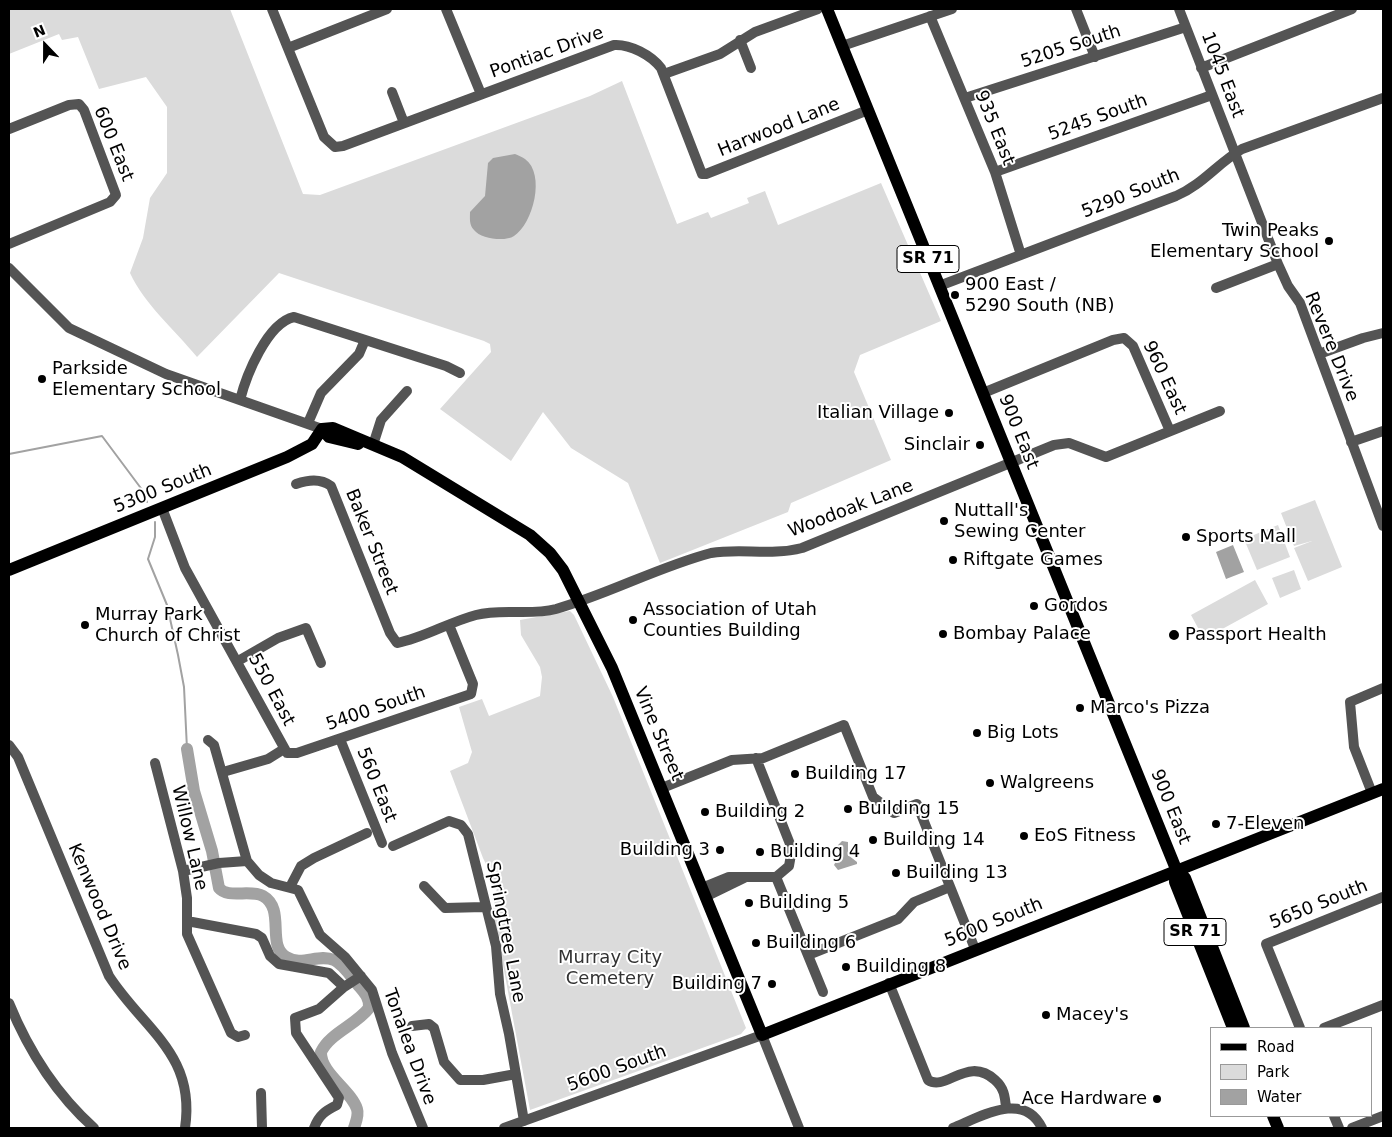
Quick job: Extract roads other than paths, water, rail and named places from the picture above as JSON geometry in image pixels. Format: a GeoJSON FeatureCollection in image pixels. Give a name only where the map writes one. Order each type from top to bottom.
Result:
{"type":"FeatureCollection","features":[{"type":"Feature","properties":{"kind":"main road","name":"900 East"},"geometry":{"type":"LineString","coordinates":[[827,9],[1176,869],[1185,878],[1244,1027]]}},
{"type":"Feature","properties":{"kind":"main road","name":"Vine Street"},"geometry":{"type":"LineString","coordinates":[[322,429],[333,428],[363,439],[410,461],[537,540],[560,565],[580,601],[614,673],[762,1034]]}},
{"type":"Feature","properties":{"kind":"main road","name":"5300 South"},"geometry":{"type":"LineString","coordinates":[[9,570],[306,448],[317,438],[322,429]]}},
{"type":"Feature","properties":{"kind":"main road","name":"5600 South"},"geometry":{"type":"LineString","coordinates":[[762,1034],[1176,869],[1378,791]]}},
{"type":"Feature","properties":{"kind":"main road","name":"900 East"},"geometry":{"type":"LineString","coordinates":[[1176,869],[1175,882],[1233,1027]]}},
{"type":"Feature","properties":{"kind":"street"},"geometry":{"type":"LineString","coordinates":[[272,9],[288,48],[386,9]]}},
{"type":"Feature","properties":{"kind":"street"},"geometry":{"type":"LineString","coordinates":[[356,9],[360,19]]}},
{"type":"Feature","properties":{"kind":"street"},"geometry":{"type":"LineString","coordinates":[[446,9],[481,94]]}},
{"type":"Feature","properties":{"kind":"street"},"geometry":{"type":"LineString","coordinates":[[664,74],[715,56],[740,40],[818,9]]}},
{"type":"Feature","properties":{"kind":"street"},"geometry":{"type":"LineString","coordinates":[[842,46],[952,9]]}},
{"type":"Feature","properties":{"kind":"street"},"geometry":{"type":"LineString","coordinates":[[1076,9],[1095,57]]}},
{"type":"Feature","properties":{"kind":"street","name":"1045 East"},"geometry":{"type":"LineString","coordinates":[[1179,9],[1234,154]]}},
{"type":"Feature","properties":{"kind":"street"},"geometry":{"type":"LineString","coordinates":[[1201,68],[1352,9]]}},
{"type":"Feature","properties":{"kind":"street","name":"935 East"},"geometry":{"type":"LineString","coordinates":[[930,16],[995,172],[1022,255]]}},
{"type":"Feature","properties":{"kind":"street","name":"5205 South"},"geometry":{"type":"LineString","coordinates":[[965,98],[1186,27]]}},
{"type":"Feature","properties":{"kind":"street"},"geometry":{"type":"LineString","coordinates":[[740,40],[751,68]]}},
{"type":"Feature","properties":{"kind":"street","name":"Pontiac Drive"},"geometry":{"type":"LineString","coordinates":[[288,48],[324,137],[332,146],[343,146],[614,45],[627,47],[653,59],[664,74]]}},
{"type":"Feature","properties":{"kind":"street","name":"Harwood Lane"},"geometry":{"type":"LineString","coordinates":[[664,74],[702,174],[868,110]]}},
{"type":"Feature","properties":{"kind":"street"},"geometry":{"type":"LineString","coordinates":[[392,92],[404,123]]}},
{"type":"Feature","properties":{"kind":"street","name":"5245 South"},"geometry":{"type":"LineString","coordinates":[[995,172],[1212,95]]}},
{"type":"Feature","properties":{"kind":"street","name":"5290 South"},"geometry":{"type":"LineString","coordinates":[[939,286],[1182,193],[1200,182],[1234,154],[1383,98]]}},
{"type":"Feature","properties":{"kind":"street","name":"600 East"},"geometry":{"type":"LineString","coordinates":[[9,129],[69,105],[79,104],[84,110],[115,190],[116,198],[9,244]]}},
{"type":"Feature","properties":{"kind":"street","name":"Revere Drive"},"geometry":{"type":"LineString","coordinates":[[1234,154],[1285,282],[1300,303],[1383,526]]}},
{"type":"Feature","properties":{"kind":"street"},"geometry":{"type":"LineString","coordinates":[[1216,288],[1278,264]]}},
{"type":"Feature","properties":{"kind":"street","name":"Vine Street"},"geometry":{"type":"LineString","coordinates":[[9,268],[69,328],[166,374],[322,429]]}},
{"type":"Feature","properties":{"kind":"street"},"geometry":{"type":"LineString","coordinates":[[240,400],[252,364],[270,335],[286,320],[298,318],[446,366],[460,373]]}},
{"type":"Feature","properties":{"kind":"street"},"geometry":{"type":"LineString","coordinates":[[1319,354],[1383,333]]}},
{"type":"Feature","properties":{"kind":"street","name":"960 East"},"geometry":{"type":"LineString","coordinates":[[983,393],[1113,340],[1126,339],[1133,346],[1170,431]]}},
{"type":"Feature","properties":{"kind":"street"},"geometry":{"type":"LineString","coordinates":[[308,423],[321,393],[356,358],[366,340]]}},
{"type":"Feature","properties":{"kind":"street"},"geometry":{"type":"LineString","coordinates":[[373,445],[381,420],[407,391]]}},
{"type":"Feature","properties":{"kind":"street","name":"Woodoak Lane"},"geometry":{"type":"LineString","coordinates":[[397,643],[409,641],[449,624],[485,613],[540,612],[580,601],[711,553],[728,551],[777,552],[802,548],[1054,445],[1069,443],[1106,457],[1220,411]]}},
{"type":"Feature","properties":{"kind":"street"},"geometry":{"type":"LineString","coordinates":[[1351,442],[1383,431]]}},
{"type":"Feature","properties":{"kind":"street","name":"Baker Street"},"geometry":{"type":"LineString","coordinates":[[296,484],[307,480],[318,481],[331,486],[390,633],[397,643]]}},
{"type":"Feature","properties":{"kind":"street","name":"550 East"},"geometry":{"type":"LineString","coordinates":[[162,508],[185,568],[286,751]]}},
{"type":"Feature","properties":{"kind":"street","name":"5400 South"},"geometry":{"type":"LineString","coordinates":[[286,751],[298,753],[468,696],[473,691],[473,684],[449,624]]}},
{"type":"Feature","properties":{"kind":"street"},"geometry":{"type":"LineString","coordinates":[[238,661],[278,638],[306,628],[321,663]]}},
{"type":"Feature","properties":{"kind":"street"},"geometry":{"type":"LineString","coordinates":[[1378,791],[1354,747],[1350,702],[1383,688]]}},
{"type":"Feature","properties":{"kind":"street"},"geometry":{"type":"LineString","coordinates":[[662,788],[732,760],[763,758],[844,725],[873,797],[894,813],[917,804],[975,949]]}},
{"type":"Feature","properties":{"kind":"street","name":"560 East"},"geometry":{"type":"LineString","coordinates":[[340,739],[382,843]]}},
{"type":"Feature","properties":{"kind":"street","name":"Tonalea Drive"},"geometry":{"type":"LineString","coordinates":[[208,740],[214,745],[223,772],[247,861],[265,879],[296,888],[302,895],[320,935],[346,958],[353,981],[375,995],[392,1053],[423,1128]]}},
{"type":"Feature","properties":{"kind":"street","name":"Kenwood Drive"},"geometry":{"type":"LineString","coordinates":[[9,745],[18,757],[28,780],[109,976],[119,992],[163,1042],[181,1073],[187,1098],[185,1128]]}},
{"type":"Feature","properties":{"kind":"street"},"geometry":{"type":"LineString","coordinates":[[223,772],[268,759],[286,751]]}},
{"type":"Feature","properties":{"kind":"street"},"geometry":{"type":"LineString","coordinates":[[704,892],[729,877],[776,878],[789,866],[792,849],[756,758]]}},
{"type":"Feature","properties":{"kind":"street","name":"Willow Lane"},"geometry":{"type":"LineString","coordinates":[[155,763],[183,871],[187,934],[231,1033],[238,1037],[245,1035]]}},
{"type":"Feature","properties":{"kind":"street","name":"Springtree Lane"},"geometry":{"type":"LineString","coordinates":[[393,846],[445,822],[461,825],[471,842],[484,907],[496,946],[500,994],[524,1121]]}},
{"type":"Feature","properties":{"kind":"street"},"geometry":{"type":"LineString","coordinates":[[290,887],[301,866],[367,833]]}},
{"type":"Feature","properties":{"kind":"street"},"geometry":{"type":"LineString","coordinates":[[183,871],[215,864],[247,861]]}},
{"type":"Feature","properties":{"kind":"street"},"geometry":{"type":"LineString","coordinates":[[776,878],[823,992]]}},
{"type":"Feature","properties":{"kind":"street"},"geometry":{"type":"LineString","coordinates":[[424,886],[445,908],[484,907]]}},
{"type":"Feature","properties":{"kind":"street"},"geometry":{"type":"LineString","coordinates":[[808,955],[898,919],[914,902],[950,887]]}},
{"type":"Feature","properties":{"kind":"street","name":"5650 South"},"geometry":{"type":"LineString","coordinates":[[1300,1027],[1266,944],[1383,897]]}},
{"type":"Feature","properties":{"kind":"street"},"geometry":{"type":"LineString","coordinates":[[187,921],[256,934],[262,938],[270,956],[279,964],[329,972],[353,981],[319,1009],[295,1018],[296,1033],[339,1098],[337,1105],[327,1110],[317,1119],[314,1128]]}},
{"type":"Feature","properties":{"kind":"street"},"geometry":{"type":"LineString","coordinates":[[889,983],[925,1073],[932,1082],[972,1070],[988,1073],[1003,1088],[1006,1108]]}},
{"type":"Feature","properties":{"kind":"street"},"geometry":{"type":"LineString","coordinates":[[9,1003],[23,1036],[46,1075],[75,1111],[94,1128]]}},
{"type":"Feature","properties":{"kind":"street"},"geometry":{"type":"LineString","coordinates":[[1327,1027],[1383,1005]]}},
{"type":"Feature","properties":{"kind":"street"},"geometry":{"type":"LineString","coordinates":[[412,1026],[428,1024],[434,1028],[439,1039],[444,1062],[460,1080],[483,1080],[516,1074]]}},
{"type":"Feature","properties":{"kind":"street","name":"Vine Street"},"geometry":{"type":"LineString","coordinates":[[762,1034],[799,1128]]}},
{"type":"Feature","properties":{"kind":"street","name":"5600 South"},"geometry":{"type":"LineString","coordinates":[[504,1128],[762,1034]]}},
{"type":"Feature","properties":{"kind":"street"},"geometry":{"type":"LineString","coordinates":[[261,1093],[262,1128]]}},
{"type":"Feature","properties":{"kind":"street"},"geometry":{"type":"LineString","coordinates":[[953,1128],[1006,1108],[1028,1112],[1042,1128]]}},
{"type":"Feature","properties":{"kind":"street"},"geometry":{"type":"LineString","coordinates":[[1352,1128],[1383,1116]]}},
{"type":"Feature","properties":{"kind":"water"},"geometry":{"type":"Polygon","coordinates":[[[515,154],[525,159],[531,166],[535,176],[534,199],[527,221],[521,230],[510,238],[499,239],[482,236],[471,226],[470,212],[485,196],[488,163],[493,158],[515,154]]]}},
{"type":"Feature","properties":{"kind":"water"},"geometry":{"type":"Polygon","coordinates":[[[1233,545],[1244,572],[1226,579],[1216,552],[1233,545]]]}},
{"type":"Feature","properties":{"kind":"water"},"geometry":{"type":"Polygon","coordinates":[[[842,841],[848,842],[848,855],[857,864],[838,870],[834,865],[840,853],[836,847],[842,841]]]}},
{"type":"Feature","properties":{"kind":"waterway"},"geometry":{"type":"LineString","coordinates":[[9,454],[102,436],[143,491],[147,502]]}},
{"type":"Feature","properties":{"kind":"waterway"},"geometry":{"type":"LineString","coordinates":[[155,522],[155,537],[148,559],[167,605],[178,655],[184,687],[187,749]]}},
{"type":"Feature","properties":{"kind":"waterway"},"geometry":{"type":"LineString","coordinates":[[187,749],[194,791],[212,851],[219,888],[233,894],[252,893],[263,896],[270,902],[273,909],[277,944],[280,951],[286,957],[298,961],[322,958],[334,960],[347,971],[368,998],[369,1008],[364,1014],[330,1040],[321,1052],[325,1067],[349,1095],[358,1111],[354,1128]]}},
{"type":"Feature","properties":{"kind":"place","name":"Twin Peaks Elementary School"},"geometry":{"type":"Point","coordinates":[1329,241]}},
{"type":"Feature","properties":{"kind":"place","name":"900 East / 5290 South (NB)"},"geometry":{"type":"Point","coordinates":[955,295]}},
{"type":"Feature","properties":{"kind":"place","name":"Parkside Elementary School"},"geometry":{"type":"Point","coordinates":[42,379]}},
{"type":"Feature","properties":{"kind":"place","name":"Italian Village"},"geometry":{"type":"Point","coordinates":[949,413]}},
{"type":"Feature","properties":{"kind":"place","name":"Sinclair"},"geometry":{"type":"Point","coordinates":[980,445]}},
{"type":"Feature","properties":{"kind":"place","name":"Nuttall's Sewing Center"},"geometry":{"type":"Point","coordinates":[944,521]}},
{"type":"Feature","properties":{"kind":"place","name":"Sports Mall"},"geometry":{"type":"Point","coordinates":[1186,537]}},
{"type":"Feature","properties":{"kind":"place","name":"Riftgate Games"},"geometry":{"type":"Point","coordinates":[953,560]}},
{"type":"Feature","properties":{"kind":"place","name":"Gordos"},"geometry":{"type":"Point","coordinates":[1034,606]}},
{"type":"Feature","properties":{"kind":"place","name":"Association of Utah Counties Building"},"geometry":{"type":"Point","coordinates":[633,620]}},
{"type":"Feature","properties":{"kind":"place","name":"Murray Park Church of Christ"},"geometry":{"type":"Point","coordinates":[85,625]}},
{"type":"Feature","properties":{"kind":"place","name":"Bombay Palace"},"geometry":{"type":"Point","coordinates":[943,634]}},
{"type":"Feature","properties":{"kind":"place","name":"Passport Health"},"geometry":{"type":"Point","coordinates":[1174,635]}},
{"type":"Feature","properties":{"kind":"place","name":"Marco's Pizza"},"geometry":{"type":"Point","coordinates":[1080,708]}},
{"type":"Feature","properties":{"kind":"place","name":"Big Lots"},"geometry":{"type":"Point","coordinates":[977,733]}},
{"type":"Feature","properties":{"kind":"place","name":"Building 17"},"geometry":{"type":"Point","coordinates":[795,774]}},
{"type":"Feature","properties":{"kind":"place","name":"Walgreens"},"geometry":{"type":"Point","coordinates":[990,783]}},
{"type":"Feature","properties":{"kind":"place","name":"Building 15"},"geometry":{"type":"Point","coordinates":[848,809]}},
{"type":"Feature","properties":{"kind":"place","name":"Building 2"},"geometry":{"type":"Point","coordinates":[705,812]}},
{"type":"Feature","properties":{"kind":"place","name":"7-Eleven"},"geometry":{"type":"Point","coordinates":[1216,824]}},
{"type":"Feature","properties":{"kind":"place","name":"EoS Fitness"},"geometry":{"type":"Point","coordinates":[1024,836]}},
{"type":"Feature","properties":{"kind":"place","name":"Building 14"},"geometry":{"type":"Point","coordinates":[873,840]}},
{"type":"Feature","properties":{"kind":"place","name":"Building 3"},"geometry":{"type":"Point","coordinates":[720,850]}},
{"type":"Feature","properties":{"kind":"place","name":"Building 4"},"geometry":{"type":"Point","coordinates":[760,852]}},
{"type":"Feature","properties":{"kind":"place","name":"Building 13"},"geometry":{"type":"Point","coordinates":[896,873]}},
{"type":"Feature","properties":{"kind":"place","name":"Building 5"},"geometry":{"type":"Point","coordinates":[749,903]}},
{"type":"Feature","properties":{"kind":"place","name":"Building 6"},"geometry":{"type":"Point","coordinates":[756,943]}},
{"type":"Feature","properties":{"kind":"place","name":"Building 8"},"geometry":{"type":"Point","coordinates":[846,967]}},
{"type":"Feature","properties":{"kind":"place","name":"Building 7"},"geometry":{"type":"Point","coordinates":[772,984]}},
{"type":"Feature","properties":{"kind":"place","name":"Macey's"},"geometry":{"type":"Point","coordinates":[1046,1015]}},
{"type":"Feature","properties":{"kind":"place","name":"Ace Hardware"},"geometry":{"type":"Point","coordinates":[1157,1099]}},
{"type":"Feature","properties":{"kind":"park label","name":"Murray City Cemetery"},"geometry":{"type":"Point","coordinates":[610,968]}}]}
